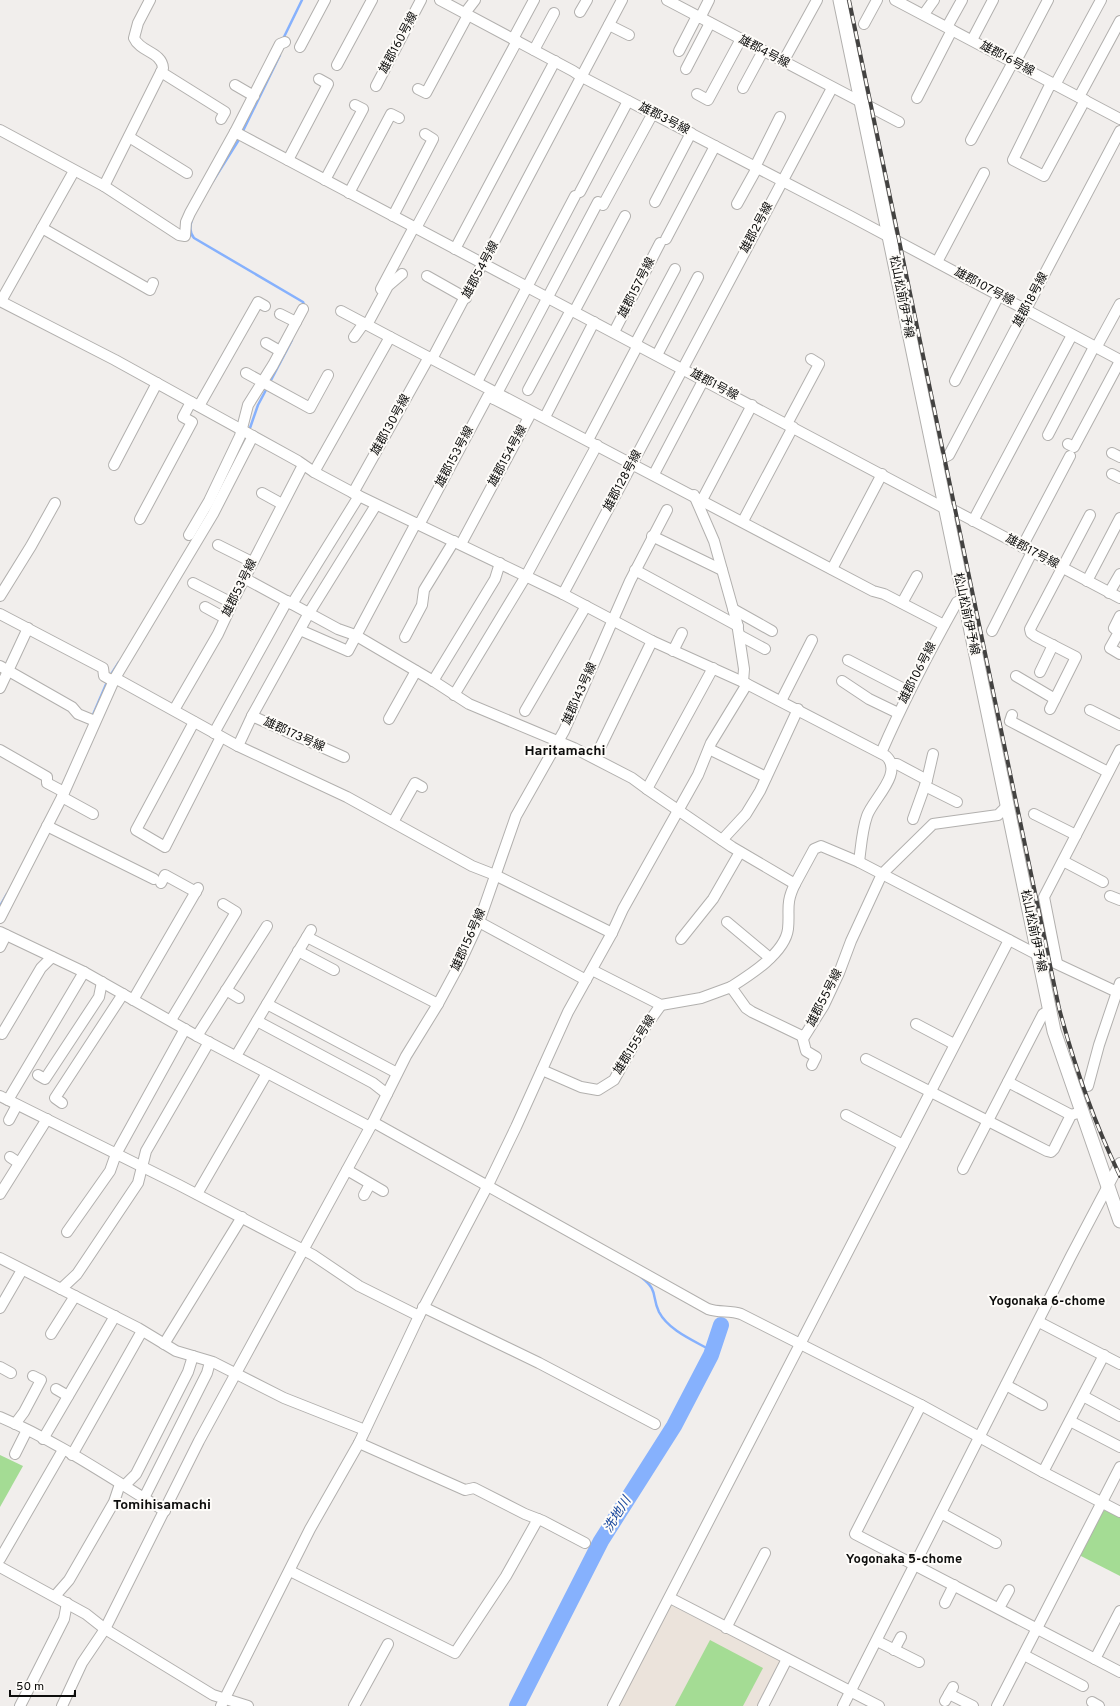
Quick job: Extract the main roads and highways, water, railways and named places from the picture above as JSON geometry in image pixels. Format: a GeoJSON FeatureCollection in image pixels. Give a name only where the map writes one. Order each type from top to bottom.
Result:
{"type":"FeatureCollection","features":[{"type":"Feature","properties":{"kind":"main road","name":"松山松前伊予線"},"geometry":{"type":"LineString","coordinates":[[840,0],[944,508],[1054,1031],[1076,1113],[1108,1188],[1120,1221]]}},
{"type":"Feature","properties":{"kind":"waterway"},"geometry":{"type":"LineString","coordinates":[[283,39],[302,0]]}},
{"type":"Feature","properties":{"kind":"waterway"},"geometry":{"type":"LineString","coordinates":[[242,133],[280,55]]}},
{"type":"Feature","properties":{"kind":"waterway"},"geometry":{"type":"LineString","coordinates":[[213,181],[240,138]]}},
{"type":"Feature","properties":{"kind":"waterway"},"geometry":{"type":"LineString","coordinates":[[192,219],[190,229],[194,238],[303,302],[305,307]]}},
{"type":"Feature","properties":{"kind":"waterway"},"geometry":{"type":"LineString","coordinates":[[269,384],[292,340]]}},
{"type":"Feature","properties":{"kind":"waterway"},"geometry":{"type":"LineString","coordinates":[[250,428],[258,405],[267,388]]}},
{"type":"Feature","properties":{"kind":"waterway"},"geometry":{"type":"LineString","coordinates":[[225,480],[244,439]]}},
{"type":"Feature","properties":{"kind":"waterway"},"geometry":{"type":"LineString","coordinates":[[110,676],[119,662]]}},
{"type":"Feature","properties":{"kind":"waterway"},"geometry":{"type":"LineString","coordinates":[[92,717],[107,682]]}},
{"type":"Feature","properties":{"kind":"waterway"},"geometry":{"type":"LineString","coordinates":[[0,906],[7,894]]}},
{"type":"Feature","properties":{"kind":"waterway"},"geometry":{"type":"LineString","coordinates":[[641,1277],[647,1282],[654,1293],[659,1312],[663,1319],[683,1335],[712,1351]]}},
{"type":"Feature","properties":{"kind":"waterway","name":"洗地川"},"geometry":{"type":"LineString","coordinates":[[517,1706],[601,1541],[674,1426],[711,1355],[721,1325]]}},
{"type":"Feature","properties":{"kind":"railway"},"geometry":{"type":"LineString","coordinates":[[849,0],[1059,1008],[1071,1052],[1085,1094],[1101,1135],[1120,1176]]}},
{"type":"Feature","properties":{"kind":"district","name":"Haritamachi"},"geometry":{"type":"Point","coordinates":[565,751]}},
{"type":"Feature","properties":{"kind":"district","name":"Yogonaka 6-chome"},"geometry":{"type":"Point","coordinates":[1047,1302]}},
{"type":"Feature","properties":{"kind":"district","name":"Tomihisamachi"},"geometry":{"type":"Point","coordinates":[162,1505]}},
{"type":"Feature","properties":{"kind":"district","name":"Yogonaka 5-chome"},"geometry":{"type":"Point","coordinates":[904,1560]}}]}
